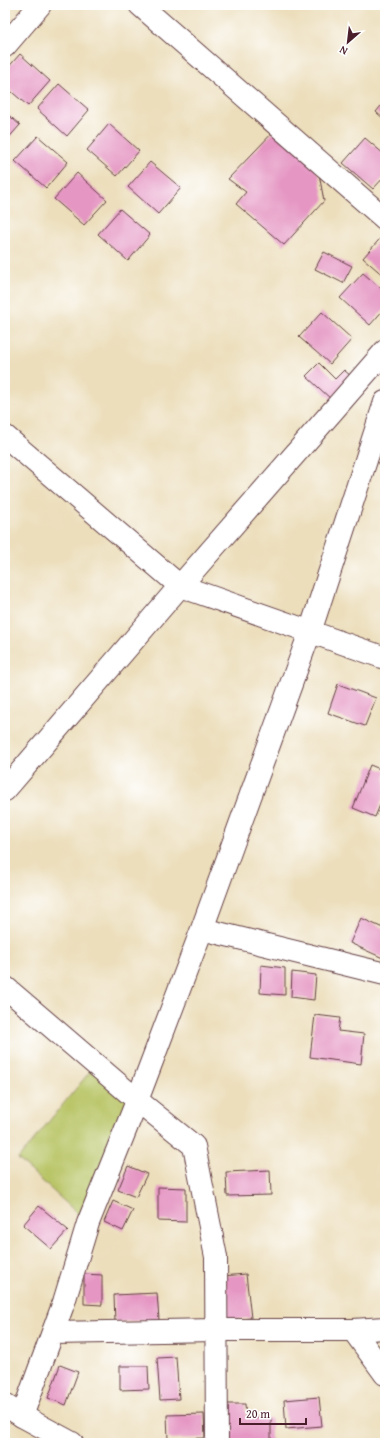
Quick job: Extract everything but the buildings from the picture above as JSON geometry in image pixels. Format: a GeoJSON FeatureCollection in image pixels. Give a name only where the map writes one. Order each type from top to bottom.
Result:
{"type":"FeatureCollection","features":[{"type":"Feature","properties":{"kind":"street"},"geometry":{"type":"LineString","coordinates":[[5,46],[40,5]]}},
{"type":"Feature","properties":{"kind":"street"},"geometry":{"type":"LineString","coordinates":[[140,5],[385,219]]}},
{"type":"Feature","properties":{"kind":"street"},"geometry":{"type":"LineString","coordinates":[[5,790],[385,351]]}},
{"type":"Feature","properties":{"kind":"street"},"geometry":{"type":"LineString","coordinates":[[72,1443],[14,1411],[53,1333],[88,1223],[137,1100],[202,929],[310,632],[385,402]]}},
{"type":"Feature","properties":{"kind":"street"},"geometry":{"type":"LineString","coordinates":[[5,436],[180,586],[385,658]]}},
{"type":"Feature","properties":{"kind":"street"},"geometry":{"type":"LineString","coordinates":[[202,929],[385,974]]}},
{"type":"Feature","properties":{"kind":"street"},"geometry":{"type":"LineString","coordinates":[[5,987],[137,1100],[194,1146],[216,1256],[217,1443]]}},
{"type":"Feature","properties":{"kind":"street"},"geometry":{"type":"LineString","coordinates":[[53,1333],[216,1330],[353,1330],[385,1328]]}},
{"type":"Feature","properties":{"kind":"street"},"geometry":{"type":"LineString","coordinates":[[353,1330],[385,1374]]}},
{"type":"Feature","properties":{"kind":"green space"},"geometry":{"type":"Polygon","coordinates":[[[92,1069],[135,1106],[88,1223],[18,1159],[92,1069]]]}}]}
